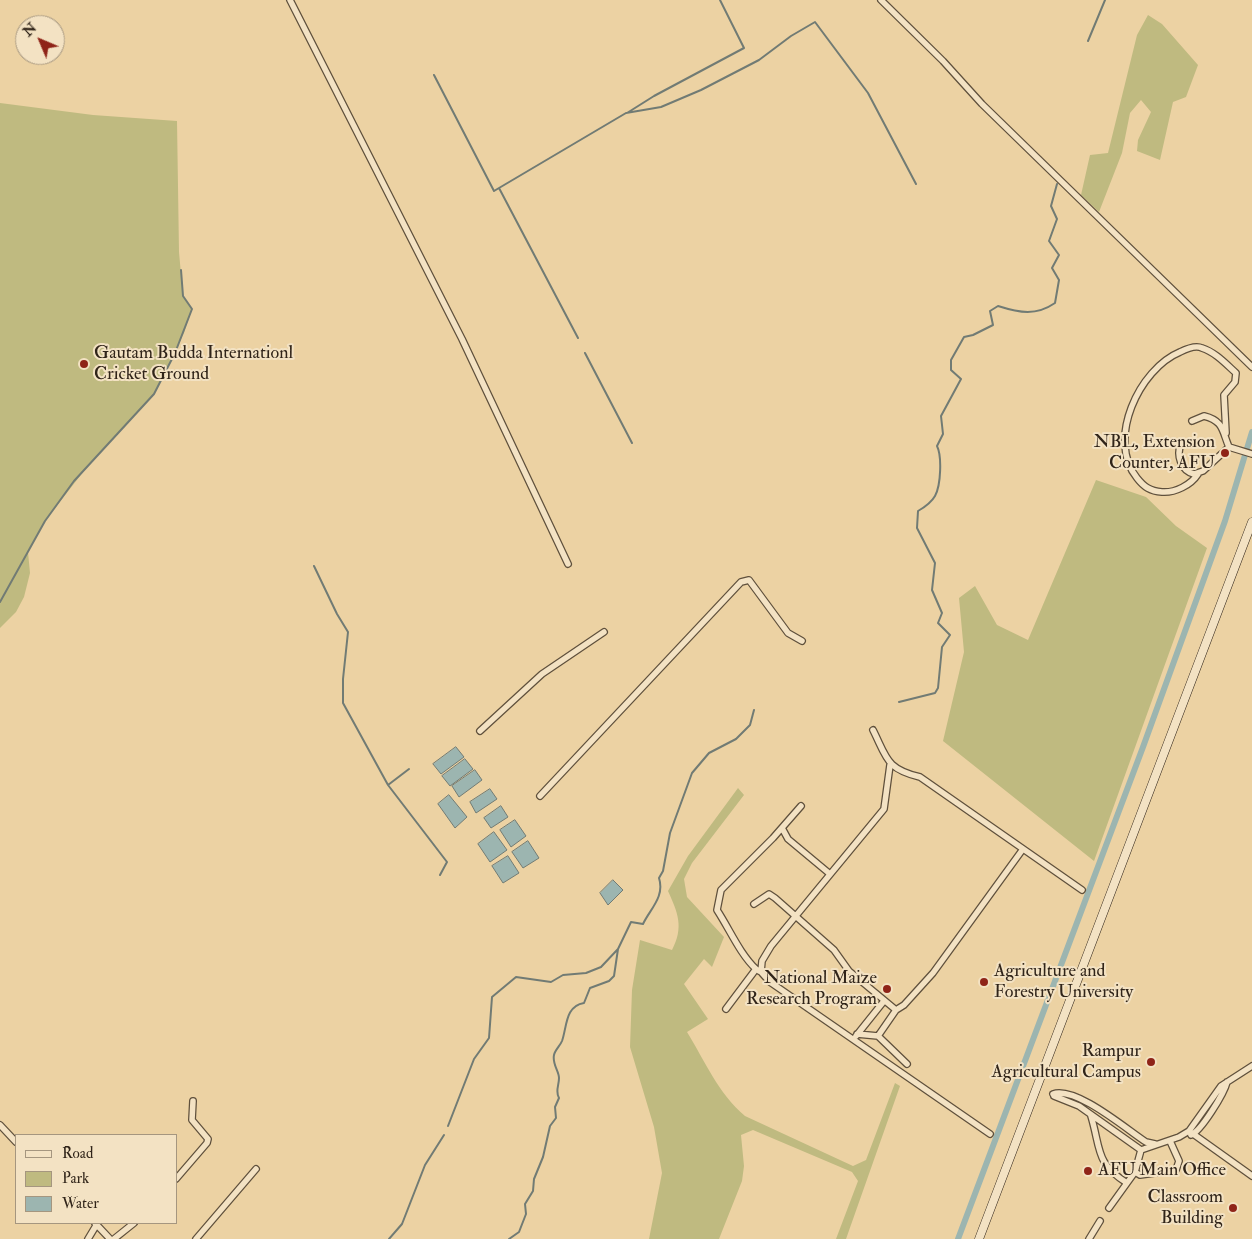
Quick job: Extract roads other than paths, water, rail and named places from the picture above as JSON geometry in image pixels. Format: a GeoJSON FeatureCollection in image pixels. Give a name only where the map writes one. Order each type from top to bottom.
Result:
{"type":"FeatureCollection","features":[{"type":"Feature","properties":{"kind":"main road"},"geometry":{"type":"LineString","coordinates":[[979,1239],[1252,522]]}},
{"type":"Feature","properties":{"kind":"street"},"geometry":{"type":"LineString","coordinates":[[290,0],[462,339],[568,564]]}},
{"type":"Feature","properties":{"kind":"street"},"geometry":{"type":"LineString","coordinates":[[881,0],[943,60],[982,104],[1252,367]]}},
{"type":"Feature","properties":{"kind":"street"},"geometry":{"type":"LineString","coordinates":[[1201,347],[1215,355],[1236,373],[1235,382],[1224,395],[1226,433],[1229,447],[1189,484],[1178,489],[1166,492],[1152,491],[1141,483],[1128,464],[1125,441],[1126,428],[1131,410],[1143,387],[1163,362],[1183,350],[1201,347]]}},
{"type":"Feature","properties":{"kind":"street"},"geometry":{"type":"LineString","coordinates":[[1192,421],[1204,416],[1209,417],[1218,423],[1226,433]]}},
{"type":"Feature","properties":{"kind":"street"},"geometry":{"type":"LineString","coordinates":[[1181,444],[1178,455],[1180,460],[1189,472],[1198,474]]}},
{"type":"Feature","properties":{"kind":"street"},"geometry":{"type":"LineString","coordinates":[[1229,447],[1248,453]]}},
{"type":"Feature","properties":{"kind":"street"},"geometry":{"type":"LineString","coordinates":[[540,796],[741,582],[749,580],[788,633],[802,641]]}},
{"type":"Feature","properties":{"kind":"street"},"geometry":{"type":"LineString","coordinates":[[480,731],[542,674],[604,632]]}},
{"type":"Feature","properties":{"kind":"street"},"geometry":{"type":"LineString","coordinates":[[873,730],[890,765],[905,774],[920,777],[1082,890]]}},
{"type":"Feature","properties":{"kind":"street"},"geometry":{"type":"LineString","coordinates":[[726,1009],[759,971],[765,955],[884,809],[890,765]]}},
{"type":"Feature","properties":{"kind":"street"},"geometry":{"type":"LineString","coordinates":[[801,806],[721,890],[717,910],[741,947],[743,956],[770,982],[855,1037],[990,1134]]}},
{"type":"Feature","properties":{"kind":"street"},"geometry":{"type":"LineString","coordinates":[[782,828],[788,839],[830,874]]}},
{"type":"Feature","properties":{"kind":"street"},"geometry":{"type":"LineString","coordinates":[[878,1036],[896,1010],[904,1005],[933,973],[1023,849]]}},
{"type":"Feature","properties":{"kind":"street"},"geometry":{"type":"LineString","coordinates":[[754,904],[769,894],[834,950],[849,971],[896,1010]]}},
{"type":"Feature","properties":{"kind":"street"},"geometry":{"type":"LineString","coordinates":[[855,1037],[884,1000]]}},
{"type":"Feature","properties":{"kind":"street"},"geometry":{"type":"LineString","coordinates":[[855,1037],[878,1036],[907,1064]]}},
{"type":"Feature","properties":{"kind":"street"},"geometry":{"type":"LineString","coordinates":[[1141,1150],[1070,1101],[1053,1095],[1059,1092],[1078,1097],[1152,1145],[1191,1133],[1216,1093],[1227,1082],[1252,1066]]}},
{"type":"Feature","properties":{"kind":"street"},"geometry":{"type":"LineString","coordinates":[[178,1177],[207,1143],[208,1139],[192,1120],[193,1102]]}},
{"type":"Feature","properties":{"kind":"street"},"geometry":{"type":"LineString","coordinates":[[1091,1116],[1106,1167],[1127,1183]]}},
{"type":"Feature","properties":{"kind":"street"},"geometry":{"type":"LineString","coordinates":[[0,1125],[15,1141]]}},
{"type":"Feature","properties":{"kind":"street"},"geometry":{"type":"LineString","coordinates":[[1191,1133],[1252,1176]]}},
{"type":"Feature","properties":{"kind":"street"},"geometry":{"type":"LineString","coordinates":[[1135,1172],[1140,1175],[1176,1170],[1179,1161],[1170,1141]]}},
{"type":"Feature","properties":{"kind":"street"},"geometry":{"type":"LineString","coordinates":[[1141,1150],[1162,1142]]}},
{"type":"Feature","properties":{"kind":"street"},"geometry":{"type":"LineString","coordinates":[[1108,1208],[1135,1172],[1141,1150]]}},
{"type":"Feature","properties":{"kind":"street"},"geometry":{"type":"LineString","coordinates":[[196,1239],[256,1169]]}},
{"type":"Feature","properties":{"kind":"street"},"geometry":{"type":"LineString","coordinates":[[1089,1239],[1100,1222]]}},
{"type":"Feature","properties":{"kind":"street"},"geometry":{"type":"LineString","coordinates":[[88,1239],[96,1224],[110,1239]]}},
{"type":"Feature","properties":{"kind":"street"},"geometry":{"type":"LineString","coordinates":[[114,1239],[133,1224]]}},
{"type":"Feature","properties":{"kind":"water"},"geometry":{"type":"Polygon","coordinates":[[[456,747],[464,757],[441,774],[433,764],[456,747]]]}},
{"type":"Feature","properties":{"kind":"water"},"geometry":{"type":"Polygon","coordinates":[[[465,759],[473,769],[450,786],[442,776],[465,759]]]}},
{"type":"Feature","properties":{"kind":"water"},"geometry":{"type":"Polygon","coordinates":[[[475,770],[482,780],[459,797],[452,786],[475,770]]]}},
{"type":"Feature","properties":{"kind":"water"},"geometry":{"type":"Polygon","coordinates":[[[490,789],[497,799],[476,813],[470,802],[490,789]]]}},
{"type":"Feature","properties":{"kind":"water"},"geometry":{"type":"Polygon","coordinates":[[[449,795],[467,817],[455,828],[438,804],[449,795]]]}},
{"type":"Feature","properties":{"kind":"water"},"geometry":{"type":"Polygon","coordinates":[[[501,806],[508,817],[491,828],[484,818],[501,806]]]}},
{"type":"Feature","properties":{"kind":"water"},"geometry":{"type":"Polygon","coordinates":[[[515,820],[526,836],[511,847],[500,830],[515,820]]]}},
{"type":"Feature","properties":{"kind":"water"},"geometry":{"type":"Polygon","coordinates":[[[494,832],[507,850],[490,862],[478,844],[494,832]]]}},
{"type":"Feature","properties":{"kind":"water"},"geometry":{"type":"Polygon","coordinates":[[[528,841],[539,858],[523,868],[512,852],[528,841]]]}},
{"type":"Feature","properties":{"kind":"water"},"geometry":{"type":"Polygon","coordinates":[[[508,856],[519,873],[503,883],[492,866],[508,856]]]}},
{"type":"Feature","properties":{"kind":"water"},"geometry":{"type":"Polygon","coordinates":[[[613,880],[623,890],[608,905],[600,893],[613,880]]]}},
{"type":"Feature","properties":{"kind":"waterway"},"geometry":{"type":"LineString","coordinates":[[627,113],[654,96],[744,48],[720,0]]}},
{"type":"Feature","properties":{"kind":"waterway"},"geometry":{"type":"LineString","coordinates":[[1088,41],[1105,0]]}},
{"type":"Feature","properties":{"kind":"waterway"},"geometry":{"type":"LineString","coordinates":[[578,338],[499,188],[626,113],[661,107],[701,90],[759,60],[791,36],[815,22],[868,93],[916,184]]}},
{"type":"Feature","properties":{"kind":"waterway"},"geometry":{"type":"LineString","coordinates":[[434,75],[494,191],[499,188]]}},
{"type":"Feature","properties":{"kind":"waterway"},"geometry":{"type":"LineString","coordinates":[[899,702],[935,693],[938,688],[942,647],[950,635],[938,623],[942,613],[932,590],[935,563],[917,528],[918,511],[930,503],[937,491],[940,478],[939,451],[937,446],[943,434],[941,416],[961,379],[951,370],[951,360],[964,337],[973,335],[993,325],[990,311],[998,306],[1021,312],[1034,312],[1055,303],[1059,280],[1052,268],[1059,255],[1049,241],[1057,219],[1051,206],[1057,184]]}},
{"type":"Feature","properties":{"kind":"waterway"},"geometry":{"type":"LineString","coordinates":[[0,602],[45,521],[74,481],[154,394],[175,353],[192,309],[183,296],[181,270]]}},
{"type":"Feature","properties":{"kind":"waterway"},"geometry":{"type":"LineString","coordinates":[[585,353],[632,443]]}},
{"type":"Feature","properties":{"kind":"waterway"},"geometry":{"type":"LineString","coordinates":[[958,1239],[1143,747],[1225,521],[1252,432]]}},
{"type":"Feature","properties":{"kind":"waterway"},"geometry":{"type":"LineString","coordinates":[[314,566],[337,614],[348,632],[343,679],[343,703],[388,785],[447,862],[440,875]]}},
{"type":"Feature","properties":{"kind":"waterway"},"geometry":{"type":"LineString","coordinates":[[509,1239],[519,1232],[526,1214],[525,1204],[533,1191],[534,1179],[543,1157],[550,1126],[556,1118],[555,1107],[559,1098],[557,1091],[559,1078],[554,1055],[562,1041],[570,1013],[573,1008],[584,1003],[590,988],[609,981],[614,976],[618,949],[631,922],[643,924],[656,902],[660,891],[659,878],[663,871],[670,833],[692,773],[709,753],[736,739],[750,725],[754,710]]}},
{"type":"Feature","properties":{"kind":"waterway"},"geometry":{"type":"LineString","coordinates":[[388,785],[409,769]]}},
{"type":"Feature","properties":{"kind":"waterway"},"geometry":{"type":"LineString","coordinates":[[448,1126],[474,1059],[489,1038],[492,997],[516,977],[551,982],[563,975],[586,973],[601,967],[618,949]]}},
{"type":"Feature","properties":{"kind":"waterway"},"geometry":{"type":"LineString","coordinates":[[389,1239],[402,1224],[425,1165],[444,1135]]}},
{"type":"Feature","properties":{"kind":"place","name":"Gautam Budda Internationl Cricket Ground"},"geometry":{"type":"Point","coordinates":[84,364]}},
{"type":"Feature","properties":{"kind":"place","name":"NBL, Extension Counter, AFU"},"geometry":{"type":"Point","coordinates":[1225,453]}},
{"type":"Feature","properties":{"kind":"place","name":"Agriculture and Forestry University"},"geometry":{"type":"Point","coordinates":[984,982]}},
{"type":"Feature","properties":{"kind":"place","name":"National Maize Research Program"},"geometry":{"type":"Point","coordinates":[887,989]}},
{"type":"Feature","properties":{"kind":"place","name":"Rampur Agricultural Campus"},"geometry":{"type":"Point","coordinates":[1151,1062]}},
{"type":"Feature","properties":{"kind":"place","name":"AFU Main Office"},"geometry":{"type":"Point","coordinates":[1088,1171]}},
{"type":"Feature","properties":{"kind":"place","name":"Classroom Building"},"geometry":{"type":"Point","coordinates":[1233,1208]}}]}
